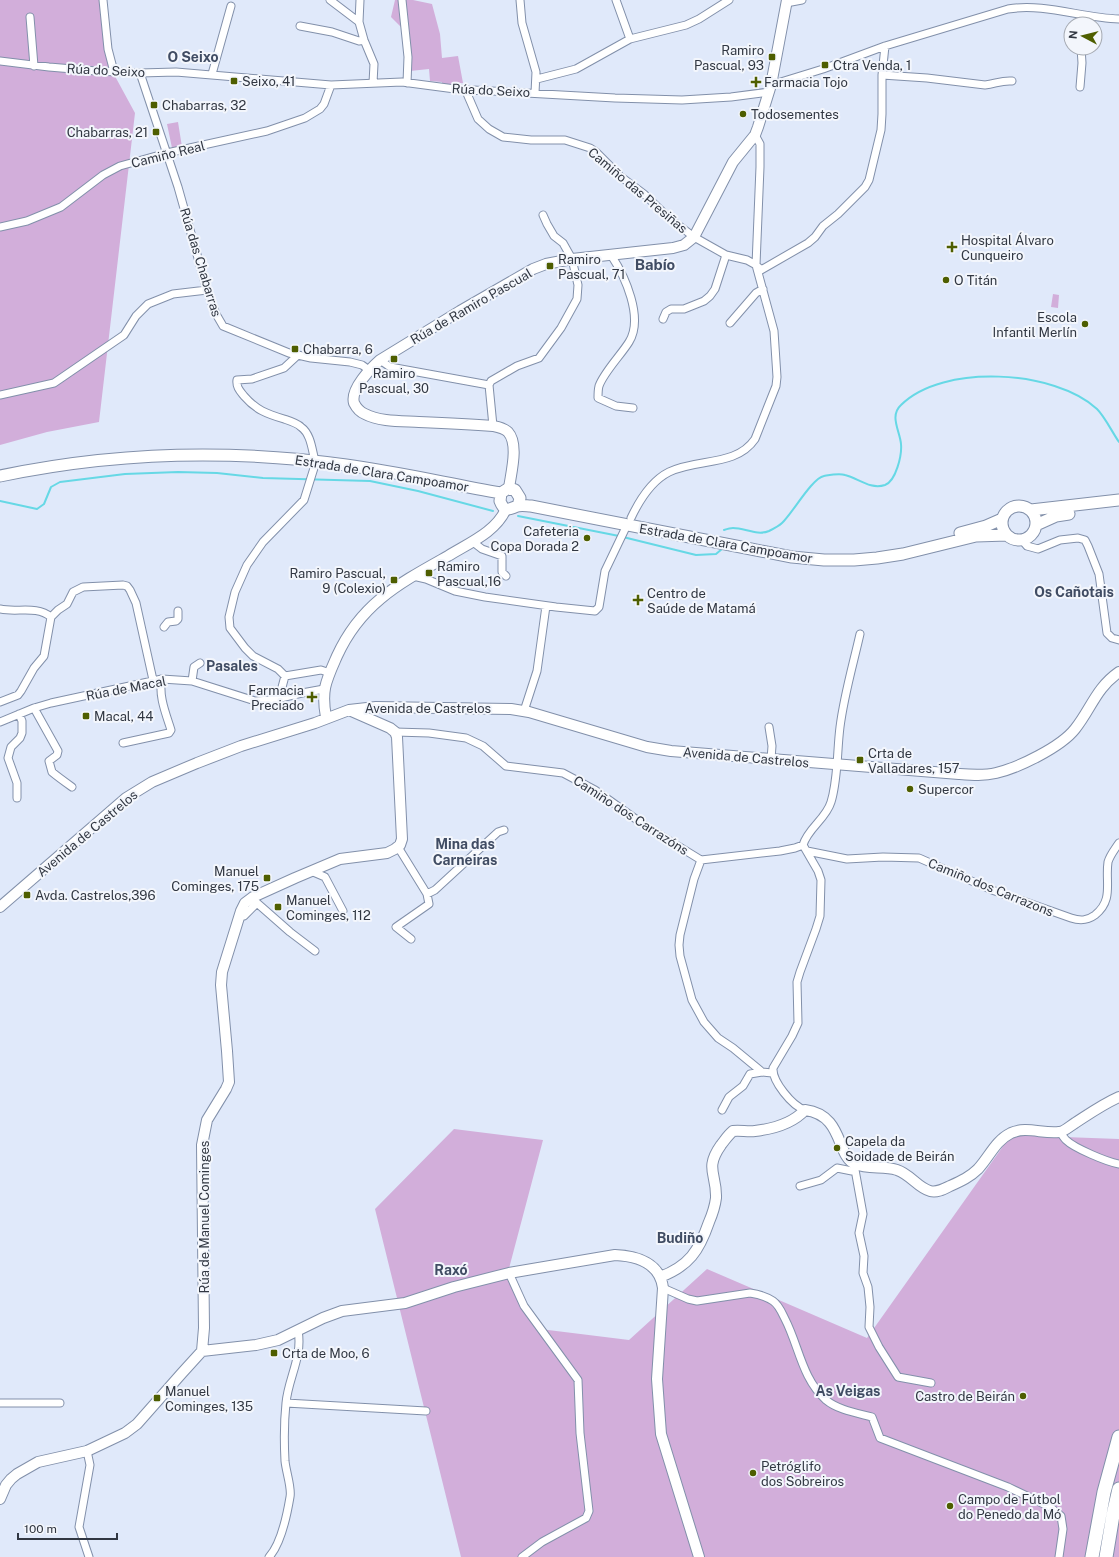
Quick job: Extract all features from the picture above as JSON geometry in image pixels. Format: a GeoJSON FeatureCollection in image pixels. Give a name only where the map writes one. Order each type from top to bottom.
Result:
{"type":"FeatureCollection","features":[{"type":"Feature","properties":{"kind":"highway"},"geometry":{"type":"LineString","coordinates":[[1092,1557],[1104,1492],[1119,1437]]}},
{"type":"Feature","properties":{"kind":"highway"},"geometry":{"type":"LineString","coordinates":[[1106,1557],[1119,1489]]}},
{"type":"Feature","properties":{"kind":"main road","name":"Estrada de Clara Campoamor"},"geometry":{"type":"LineString","coordinates":[[0,476],[56,465],[155,456],[220,454],[314,468]]}},
{"type":"Feature","properties":{"kind":"main road","name":"Estrada de Clara Campoamor"},"geometry":{"type":"LineString","coordinates":[[0,483],[74,470],[155,463],[245,462],[394,473],[504,498],[512,509],[519,500]]}},
{"type":"Feature","properties":{"kind":"main road","name":"Estrada de Clara Campoamor"},"geometry":{"type":"LineString","coordinates":[[504,498],[515,490],[519,500]]}},
{"type":"Feature","properties":{"kind":"main road","name":"Estrada de Clara Campoamor"},"geometry":{"type":"LineString","coordinates":[[519,500],[544,502],[628,526],[785,556],[824,560],[877,558],[976,536],[1007,535],[1017,540],[1022,540]]}},
{"type":"Feature","properties":{"kind":"main road","name":"Estrada de Clara Campoamor"},"geometry":{"type":"LineString","coordinates":[[628,526],[748,542],[794,550],[825,553],[855,553],[899,548],[986,526],[1002,519],[1008,510],[1017,506],[1031,510],[1119,500]]}},
{"type":"Feature","properties":{"kind":"main road"},"geometry":{"type":"LineString","coordinates":[[1036,525],[1056,516],[1119,507]]}},
{"type":"Feature","properties":{"kind":"main road"},"geometry":{"type":"LineString","coordinates":[[1022,540],[1032,535],[1036,525],[1034,515],[1031,510]]}},
{"type":"Feature","properties":{"kind":"main road"},"geometry":{"type":"LineString","coordinates":[[1002,519],[1002,525],[1007,535]]}},
{"type":"Feature","properties":{"kind":"street"},"geometry":{"type":"LineString","coordinates":[[103,0],[108,49],[114,72]]}},
{"type":"Feature","properties":{"kind":"street"},"geometry":{"type":"LineString","coordinates":[[330,0],[359,22]]}},
{"type":"Feature","properties":{"kind":"street"},"geometry":{"type":"LineString","coordinates":[[360,0],[359,22],[364,40],[374,64],[373,83]]}},
{"type":"Feature","properties":{"kind":"street"},"geometry":{"type":"LineString","coordinates":[[402,0],[408,57],[407,83]]}},
{"type":"Feature","properties":{"kind":"street"},"geometry":{"type":"LineString","coordinates":[[520,0],[522,23],[536,72],[535,93]]}},
{"type":"Feature","properties":{"kind":"street"},"geometry":{"type":"LineString","coordinates":[[616,0],[630,39]]}},
{"type":"Feature","properties":{"kind":"street"},"geometry":{"type":"LineString","coordinates":[[536,79],[576,69],[630,39],[686,25],[729,0]]}},
{"type":"Feature","properties":{"kind":"street"},"geometry":{"type":"LineString","coordinates":[[694,237],[733,162],[755,135],[770,89],[786,1],[802,0]]}},
{"type":"Feature","properties":{"kind":"street"},"geometry":{"type":"LineString","coordinates":[[212,74],[231,6]]}},
{"type":"Feature","properties":{"kind":"street","name":"Rúa do Seixo"},"geometry":{"type":"LineString","coordinates":[[0,61],[34,66],[114,72],[176,72],[212,74],[331,85],[391,82],[464,89],[615,98],[682,100],[731,97],[770,89],[885,46],[1008,9],[1021,7],[1039,8],[1084,16]]}},
{"type":"Feature","properties":{"kind":"street"},"geometry":{"type":"LineString","coordinates":[[30,17],[34,66]]}},
{"type":"Feature","properties":{"kind":"street","name":"Rúa do Seixo"},"geometry":{"type":"LineString","coordinates":[[1103,18],[1119,20]]}},
{"type":"Feature","properties":{"kind":"street"},"geometry":{"type":"LineString","coordinates":[[300,26],[364,40]]}},
{"type":"Feature","properties":{"kind":"street"},"geometry":{"type":"LineString","coordinates":[[756,265],[761,270],[808,243],[815,237],[823,226],[838,214],[865,187],[869,180],[881,130],[882,76],[885,46]]}},
{"type":"Feature","properties":{"kind":"street"},"geometry":{"type":"LineString","coordinates":[[1080,87],[1082,56]]}},
{"type":"Feature","properties":{"kind":"street","name":"Rúa das Chabarras"},"geometry":{"type":"LineString","coordinates":[[140,73],[167,153],[207,290],[216,314],[223,326],[298,355],[350,362],[362,365],[369,370]]}},
{"type":"Feature","properties":{"kind":"street"},"geometry":{"type":"LineString","coordinates":[[882,76],[926,78],[985,85],[1004,80],[1012,81]]}},
{"type":"Feature","properties":{"kind":"street","name":"Camiño Real"},"geometry":{"type":"LineString","coordinates":[[0,227],[27,221],[61,207],[103,175],[120,166],[167,153],[267,131],[305,118],[324,104],[331,85]]}},
{"type":"Feature","properties":{"kind":"street","name":"Camiño das Presiñas"},"geometry":{"type":"LineString","coordinates":[[464,89],[478,119],[489,129],[503,137],[531,140],[565,140],[590,148],[620,176],[644,194],[669,218],[694,237],[726,254],[747,260],[756,265]]}},
{"type":"Feature","properties":{"kind":"street"},"geometry":{"type":"LineString","coordinates":[[413,576],[426,579],[455,591],[485,598],[592,611],[599,607],[605,571],[642,498],[653,485],[669,472],[695,464],[724,460],[750,446],[755,439],[776,386],[777,377],[774,332],[756,265],[760,144],[755,135]]}},
{"type":"Feature","properties":{"kind":"street"},"geometry":{"type":"LineString","coordinates":[[493,426],[489,385],[491,381],[517,366],[536,360],[559,332],[577,299],[578,284],[572,259],[563,244],[554,236],[542,215]]}},
{"type":"Feature","properties":{"kind":"street","name":"Rúa de Ramiro Pascual"},"geometry":{"type":"LineString","coordinates":[[326,717],[323,697],[324,689],[344,640],[357,622],[381,599],[413,576],[473,542],[493,527],[504,498],[514,457],[513,443],[508,433],[504,429],[493,426],[395,420],[365,414],[355,404],[354,394],[369,370],[380,360],[409,341],[520,276],[546,264],[572,259],[673,248],[684,245],[694,237]]}},
{"type":"Feature","properties":{"kind":"street"},"geometry":{"type":"LineString","coordinates":[[663,319],[666,312],[671,309],[684,309],[704,301],[710,296],[715,289],[726,254]]}},
{"type":"Feature","properties":{"kind":"street"},"geometry":{"type":"LineString","coordinates":[[611,255],[626,282],[636,320],[630,340],[600,386],[598,398],[616,406],[633,408]]}},
{"type":"Feature","properties":{"kind":"street"},"geometry":{"type":"LineString","coordinates":[[730,322],[756,293],[763,289]]}},
{"type":"Feature","properties":{"kind":"street"},"geometry":{"type":"LineString","coordinates":[[0,395],[54,383],[124,335],[136,316],[148,304],[173,294],[207,290]]}},
{"type":"Feature","properties":{"kind":"street"},"geometry":{"type":"LineString","coordinates":[[285,676],[278,669],[253,656],[245,648],[230,628],[229,617],[235,592],[247,565],[263,542],[304,500],[314,468],[309,439],[306,431],[301,426],[257,409],[246,398],[236,384],[237,380],[252,379],[284,368],[298,355]]}},
{"type":"Feature","properties":{"kind":"street"},"geometry":{"type":"LineString","coordinates":[[380,360],[390,366],[489,385]]}},
{"type":"Feature","properties":{"kind":"street"},"geometry":{"type":"LineString","coordinates":[[1022,540],[1027,546],[1038,549],[1060,540],[1078,538],[1087,542],[1099,574],[1107,633],[1112,638],[1119,640]]}},
{"type":"Feature","properties":{"kind":"street"},"geometry":{"type":"LineString","coordinates":[[473,542],[482,549],[502,556],[502,572],[506,576]]}},
{"type":"Feature","properties":{"kind":"street"},"geometry":{"type":"LineString","coordinates":[[0,702],[18,695],[21,691],[34,668],[44,656],[51,617],[67,604],[73,592],[83,587],[127,586],[136,603],[153,680]]}},
{"type":"Feature","properties":{"kind":"street"},"geometry":{"type":"LineString","coordinates":[[524,711],[537,671],[546,606]]}},
{"type":"Feature","properties":{"kind":"street"},"geometry":{"type":"LineString","coordinates":[[0,609],[10,611],[35,610],[51,617]]}},
{"type":"Feature","properties":{"kind":"street"},"geometry":{"type":"LineString","coordinates":[[0,614],[10,611]]}},
{"type":"Feature","properties":{"kind":"street"},"geometry":{"type":"LineString","coordinates":[[164,626],[168,622],[176,621],[178,611]]}},
{"type":"Feature","properties":{"kind":"street"},"geometry":{"type":"LineString","coordinates":[[860,634],[844,700],[834,790],[829,808],[805,839],[805,848],[818,871],[821,880],[822,893],[820,916],[797,982],[798,1023],[773,1068],[772,1073],[782,1090],[798,1107],[805,1110],[815,1111],[823,1116],[832,1126],[839,1137],[846,1155],[855,1167],[864,1214],[859,1233],[864,1256],[863,1273],[868,1287],[870,1307],[869,1327],[879,1347],[898,1377],[931,1383]]}},
{"type":"Feature","properties":{"kind":"street"},"geometry":{"type":"LineString","coordinates":[[192,681],[194,667],[200,663]]}},
{"type":"Feature","properties":{"kind":"street"},"geometry":{"type":"LineString","coordinates":[[285,676],[321,670],[330,673]]}},
{"type":"Feature","properties":{"kind":"street","name":"Avenida de Castrelos"},"geometry":{"type":"LineString","coordinates":[[0,907],[121,803],[143,787],[185,768],[241,746],[315,723],[326,717],[349,710],[376,707],[500,708],[524,711],[654,748],[681,752],[984,775],[1005,770],[1041,754],[1065,740],[1075,730],[1103,686],[1119,672]]}},
{"type":"Feature","properties":{"kind":"street"},"geometry":{"type":"LineString","coordinates":[[281,698],[281,691],[285,676]]}},
{"type":"Feature","properties":{"kind":"street"},"geometry":{"type":"LineString","coordinates":[[123,742],[169,733],[171,730],[163,699],[161,685],[162,679]]}},
{"type":"Feature","properties":{"kind":"street","name":"Rúa de Macal"},"geometry":{"type":"LineString","coordinates":[[0,722],[34,708],[162,679],[192,681],[250,700],[264,701],[324,689]]}},
{"type":"Feature","properties":{"kind":"street"},"geometry":{"type":"LineString","coordinates":[[34,708],[58,751],[57,754],[49,761],[52,772],[72,787]]}},
{"type":"Feature","properties":{"kind":"street"},"geometry":{"type":"LineString","coordinates":[[349,710],[386,726],[395,732],[397,737],[402,827],[402,839],[398,847],[427,894],[430,904],[396,927],[411,939]]}},
{"type":"Feature","properties":{"kind":"street"},"geometry":{"type":"LineString","coordinates":[[17,798],[17,783],[8,758],[11,746],[21,736],[22,721],[19,714]]}},
{"type":"Feature","properties":{"kind":"street"},"geometry":{"type":"LineString","coordinates":[[769,727],[772,746],[771,759]]}},
{"type":"Feature","properties":{"kind":"street","name":"Camiño dos Carrazóns"},"geometry":{"type":"LineString","coordinates":[[395,732],[429,732],[462,736],[474,740],[483,746],[506,766],[563,773],[595,790],[647,827],[701,860],[805,848]]}},
{"type":"Feature","properties":{"kind":"street"},"geometry":{"type":"LineString","coordinates":[[427,894],[435,890],[498,832],[504,830]]}},
{"type":"Feature","properties":{"kind":"street","name":"Camiño dos Carrazons"},"geometry":{"type":"LineString","coordinates":[[805,848],[847,859],[889,857],[919,858],[992,890],[1071,918],[1083,920],[1089,919],[1102,908],[1107,893],[1109,861],[1119,843]]}},
{"type":"Feature","properties":{"kind":"street","name":"Rúa de Manuel Cominges"},"geometry":{"type":"LineString","coordinates":[[202,1352],[204,1328],[202,1145],[207,1120],[229,1082],[228,1051],[220,986],[222,972],[245,903],[253,897],[340,858],[387,853],[398,847]]}},
{"type":"Feature","properties":{"kind":"street"},"geometry":{"type":"LineString","coordinates":[[701,860],[694,879],[680,935],[679,945],[680,956],[692,1000],[704,1022],[718,1038],[733,1048],[762,1072]]}},
{"type":"Feature","properties":{"kind":"street"},"geometry":{"type":"LineString","coordinates":[[311,871],[325,878],[343,911]]}},
{"type":"Feature","properties":{"kind":"street"},"geometry":{"type":"LineString","coordinates":[[240,916],[244,916],[257,903],[290,932],[315,951]]}},
{"type":"Feature","properties":{"kind":"street"},"geometry":{"type":"LineString","coordinates":[[722,1110],[729,1097],[743,1086],[750,1074],[762,1072],[772,1073]]}},
{"type":"Feature","properties":{"kind":"street"},"geometry":{"type":"LineString","coordinates":[[800,1186],[821,1180],[837,1168],[852,1171],[855,1167],[871,1167],[893,1168],[900,1170],[928,1191],[934,1192],[967,1179],[979,1168],[1000,1140],[1011,1133],[1020,1130],[1060,1132],[1119,1097]]}},
{"type":"Feature","properties":{"kind":"street"},"geometry":{"type":"LineString","coordinates":[[660,1277],[671,1273],[690,1260],[701,1244],[716,1201],[716,1192],[712,1173],[713,1160],[730,1133],[738,1130],[754,1131],[780,1125],[795,1118],[805,1110]]}},
{"type":"Feature","properties":{"kind":"street"},"geometry":{"type":"LineString","coordinates":[[204,1131],[207,1131],[213,1122]]}},
{"type":"Feature","properties":{"kind":"street"},"geometry":{"type":"LineString","coordinates":[[1060,1132],[1065,1140],[1072,1145],[1099,1158],[1119,1164]]}},
{"type":"Feature","properties":{"kind":"street"},"geometry":{"type":"LineString","coordinates":[[0,1499],[6,1485],[11,1479],[33,1465],[45,1460],[87,1451],[125,1433],[137,1424],[202,1352],[256,1345],[278,1340],[332,1314],[362,1308],[405,1303],[454,1287],[510,1273],[572,1264],[606,1257],[621,1256],[636,1258],[644,1261],[656,1270],[663,1288],[657,1379],[661,1434],[699,1557]]}},
{"type":"Feature","properties":{"kind":"street"},"geometry":{"type":"LineString","coordinates":[[510,1273],[524,1306],[578,1380],[580,1434],[589,1511],[586,1518],[542,1542],[522,1557]]}},
{"type":"Feature","properties":{"kind":"street"},"geometry":{"type":"LineString","coordinates":[[663,1288],[688,1299],[697,1300],[750,1293],[757,1294],[773,1301],[787,1322],[807,1376],[816,1390],[827,1401],[833,1405],[872,1417],[880,1438],[995,1481],[1050,1508],[1061,1516],[1063,1529],[1059,1557]]}},
{"type":"Feature","properties":{"kind":"street"},"geometry":{"type":"LineString","coordinates":[[269,1557],[276,1548],[286,1518],[291,1495],[285,1461],[284,1429],[286,1403],[299,1341],[298,1331]]}},
{"type":"Feature","properties":{"kind":"street"},"geometry":{"type":"LineString","coordinates":[[0,1403],[60,1403]]}},
{"type":"Feature","properties":{"kind":"street"},"geometry":{"type":"LineString","coordinates":[[286,1403],[426,1411]]}},
{"type":"Feature","properties":{"kind":"street"},"geometry":{"type":"LineString","coordinates":[[87,1451],[90,1465],[79,1527],[80,1535],[89,1557]]}},
{"type":"Feature","properties":{"kind":"shaded area"},"geometry":{"type":"Polygon","coordinates":[[[0,0],[100,0],[110,67],[135,113],[99,422],[47,432],[0,445],[0,0]]]}},
{"type":"Feature","properties":{"kind":"shaded area"},"geometry":{"type":"Polygon","coordinates":[[[395,0],[413,0],[432,4],[440,34],[442,58],[458,56],[463,83],[442,85],[442,82],[430,81],[429,69],[410,71],[403,29],[391,17],[395,0]]]}},
{"type":"Feature","properties":{"kind":"shaded area"},"geometry":{"type":"Polygon","coordinates":[[[178,122],[182,147],[172,148],[167,124],[178,122]]]}},
{"type":"Feature","properties":{"kind":"shaded area"},"geometry":{"type":"Polygon","coordinates":[[[1053,294],[1059,295],[1058,308],[1051,307],[1053,294]]]}},
{"type":"Feature","properties":{"kind":"shaded area"},"geometry":{"type":"Polygon","coordinates":[[[454,1129],[543,1140],[507,1276],[540,1329],[629,1340],[707,1269],[867,1338],[1011,1135],[1119,1139],[1119,1557],[461,1557],[375,1209],[454,1129]]]}},
{"type":"Feature","properties":{"kind":"waterway"},"geometry":{"type":"LineString","coordinates":[[724,530],[738,528],[760,533],[769,531],[781,524],[814,483],[819,478],[824,476],[843,474],[874,486],[889,483],[898,467],[900,454],[901,444],[895,419],[898,409],[901,405],[920,392],[943,382],[970,378],[999,377],[1028,380],[1055,386],[1078,396],[1097,409],[1106,420],[1119,442]]}},
{"type":"Feature","properties":{"kind":"waterway"},"geometry":{"type":"LineString","coordinates":[[0,501],[37,509],[44,504],[51,487],[60,482],[125,474],[178,472],[217,473],[263,478],[370,481],[418,491],[493,511]]}},
{"type":"Feature","properties":{"kind":"waterway"},"geometry":{"type":"LineString","coordinates":[[518,516],[619,536]]}},
{"type":"Feature","properties":{"kind":"waterway"},"geometry":{"type":"LineString","coordinates":[[623,537],[696,555],[716,554],[722,549]]}},
{"type":"Feature","properties":{"kind":"place","name":"Ramiro Pascual, 93"},"geometry":{"type":"Point","coordinates":[772,57]}},
{"type":"Feature","properties":{"kind":"place","name":"Ctra Venda, 1"},"geometry":{"type":"Point","coordinates":[825,65]}},
{"type":"Feature","properties":{"kind":"place","name":"Seixo, 41"},"geometry":{"type":"Point","coordinates":[234,81]}},
{"type":"Feature","properties":{"kind":"place","name":"Farmacia Tojo"},"geometry":{"type":"Point","coordinates":[756,82]}},
{"type":"Feature","properties":{"kind":"place","name":"Chabarras, 32"},"geometry":{"type":"Point","coordinates":[154,105]}},
{"type":"Feature","properties":{"kind":"place","name":"Todosementes"},"geometry":{"type":"Point","coordinates":[743,114]}},
{"type":"Feature","properties":{"kind":"place","name":"Chabarras, 21"},"geometry":{"type":"Point","coordinates":[156,132]}},
{"type":"Feature","properties":{"kind":"place","name":"Hospital Álvaro Cunqueiro"},"geometry":{"type":"Point","coordinates":[952,247]}},
{"type":"Feature","properties":{"kind":"place","name":"Ramiro Pascual, 71"},"geometry":{"type":"Point","coordinates":[550,266]}},
{"type":"Feature","properties":{"kind":"place","name":"O Titán"},"geometry":{"type":"Point","coordinates":[946,280]}},
{"type":"Feature","properties":{"kind":"place","name":"Escola Infantil Merlín"},"geometry":{"type":"Point","coordinates":[1085,324]}},
{"type":"Feature","properties":{"kind":"place","name":"Chabarra, 6"},"geometry":{"type":"Point","coordinates":[295,349]}},
{"type":"Feature","properties":{"kind":"place","name":"Ramiro Pascual, 30"},"geometry":{"type":"Point","coordinates":[394,359]}},
{"type":"Feature","properties":{"kind":"place","name":"Cafeteria Copa Dorada 2"},"geometry":{"type":"Point","coordinates":[587,538]}},
{"type":"Feature","properties":{"kind":"place","name":"Ramiro Pascual,16"},"geometry":{"type":"Point","coordinates":[429,573]}},
{"type":"Feature","properties":{"kind":"place","name":"Ramiro Pascual, 9 (Colexio)"},"geometry":{"type":"Point","coordinates":[394,580]}},
{"type":"Feature","properties":{"kind":"place","name":"Centro de Saúde de Matamá"},"geometry":{"type":"Point","coordinates":[638,600]}},
{"type":"Feature","properties":{"kind":"place","name":"Farmacia Preciado"},"geometry":{"type":"Point","coordinates":[312,697]}},
{"type":"Feature","properties":{"kind":"place","name":"Macal, 44"},"geometry":{"type":"Point","coordinates":[86,716]}},
{"type":"Feature","properties":{"kind":"place","name":"Crta de Valladares, 157"},"geometry":{"type":"Point","coordinates":[860,760]}},
{"type":"Feature","properties":{"kind":"place","name":"Supercor"},"geometry":{"type":"Point","coordinates":[910,789]}},
{"type":"Feature","properties":{"kind":"place","name":"Manuel Cominges, 175"},"geometry":{"type":"Point","coordinates":[267,878]}},
{"type":"Feature","properties":{"kind":"place","name":"Avda. Castrelos,396"},"geometry":{"type":"Point","coordinates":[27,895]}},
{"type":"Feature","properties":{"kind":"place","name":"Manuel Cominges, 112"},"geometry":{"type":"Point","coordinates":[278,907]}},
{"type":"Feature","properties":{"kind":"place","name":"Capela da Soidade de Beirán"},"geometry":{"type":"Point","coordinates":[837,1148]}},
{"type":"Feature","properties":{"kind":"place","name":"Crta de Moo, 6"},"geometry":{"type":"Point","coordinates":[274,1353]}},
{"type":"Feature","properties":{"kind":"place","name":"Castro de Beirán"},"geometry":{"type":"Point","coordinates":[1023,1396]}},
{"type":"Feature","properties":{"kind":"place","name":"Manuel Cominges, 135"},"geometry":{"type":"Point","coordinates":[157,1398]}},
{"type":"Feature","properties":{"kind":"place","name":"Petróglifo dos Sobreiros"},"geometry":{"type":"Point","coordinates":[753,1473]}},
{"type":"Feature","properties":{"kind":"place","name":"Campo de Fútbol do Penedo da Mó"},"geometry":{"type":"Point","coordinates":[950,1506]}},
{"type":"Feature","properties":{"kind":"district","name":"O Seixo"},"geometry":{"type":"Point","coordinates":[193,57]}},
{"type":"Feature","properties":{"kind":"district","name":"Babío"},"geometry":{"type":"Point","coordinates":[655,265]}},
{"type":"Feature","properties":{"kind":"district","name":"Os Cañotais"},"geometry":{"type":"Point","coordinates":[1074,592]}},
{"type":"Feature","properties":{"kind":"district","name":"Pasales"},"geometry":{"type":"Point","coordinates":[232,666]}},
{"type":"Feature","properties":{"kind":"district","name":"Mina das Carneiras"},"geometry":{"type":"Point","coordinates":[465,852]}},
{"type":"Feature","properties":{"kind":"district","name":"Budiño"},"geometry":{"type":"Point","coordinates":[680,1238]}},
{"type":"Feature","properties":{"kind":"district","name":"Raxó"},"geometry":{"type":"Point","coordinates":[451,1270]}},
{"type":"Feature","properties":{"kind":"district","name":"As Veigas"},"geometry":{"type":"Point","coordinates":[848,1391]}}]}
